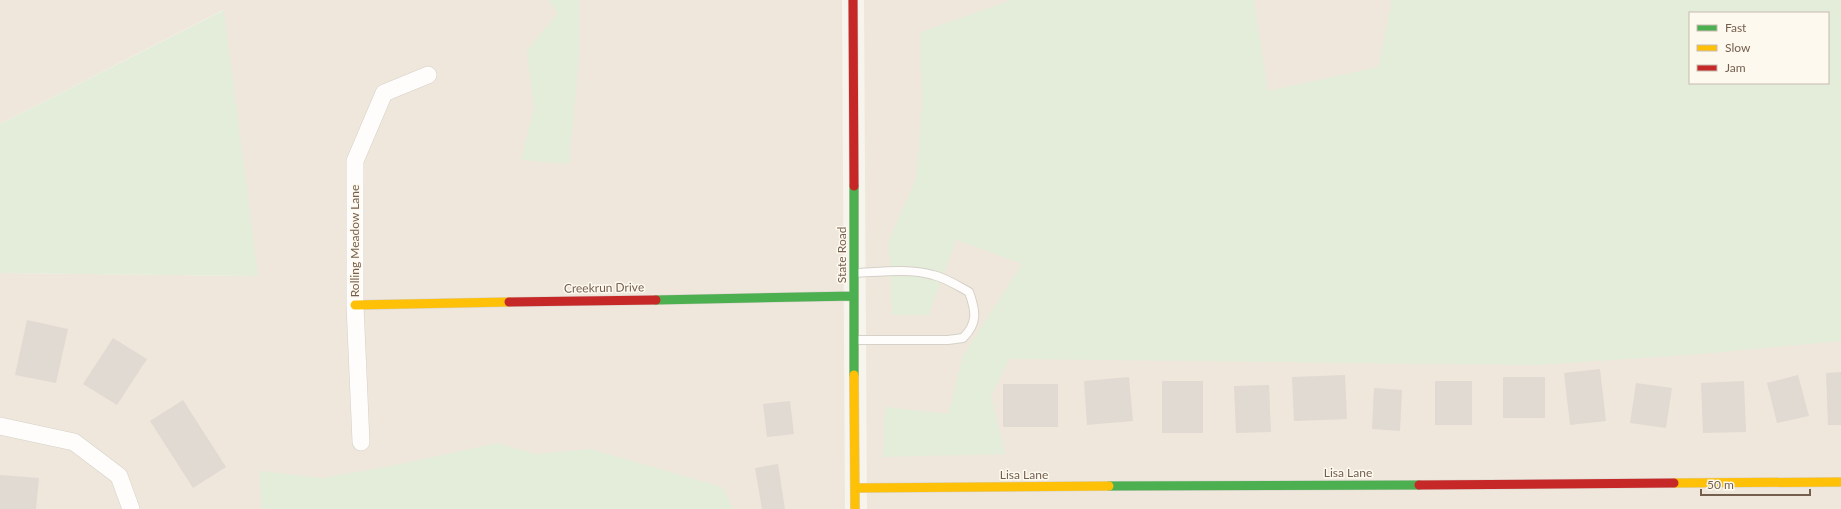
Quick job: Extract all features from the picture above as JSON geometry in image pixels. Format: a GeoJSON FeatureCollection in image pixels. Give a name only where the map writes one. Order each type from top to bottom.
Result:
{"type":"FeatureCollection","features":[{"type":"Feature","properties":{"kind":"street","name":"State Road"},"geometry":{"type":"LineString","coordinates":[[853,0],[855,509]]}},
{"type":"Feature","properties":{"kind":"street","name":"Rolling Meadow Lane"},"geometry":{"type":"LineString","coordinates":[[361,442],[355,304],[355,161],[384,93],[428,75]]}},
{"type":"Feature","properties":{"kind":"street","name":"Creekrun Drive"},"geometry":{"type":"LineString","coordinates":[[355,304],[854,296]]}},
{"type":"Feature","properties":{"kind":"street"},"geometry":{"type":"LineString","coordinates":[[0,426],[74,442],[119,476],[131,509]]}},
{"type":"Feature","properties":{"kind":"street","name":"Lisa Lane"},"geometry":{"type":"LineString","coordinates":[[855,488],[1841,482]]}},
{"type":"Feature","properties":{"kind":"lane"},"geometry":{"type":"LineString","coordinates":[[855,273],[910,272],[932,274],[943,278],[969,292],[974,307],[974,324],[963,338],[948,340],[855,340]]}},
{"type":"Feature","properties":{"kind":"shaded area"},"geometry":{"type":"Polygon","coordinates":[[[0,0],[842,0],[845,509],[0,509],[0,273],[257,276],[223,10],[0,124],[0,0]]]}},
{"type":"Feature","properties":{"kind":"shaded area"},"geometry":{"type":"Polygon","coordinates":[[[864,0],[1841,0],[1841,509],[867,509],[864,0]]]}},
{"type":"Feature","properties":{"kind":"green space"},"geometry":{"type":"Polygon","coordinates":[[[548,0],[579,0],[579,57],[569,164],[521,160],[534,109],[527,50],[558,13],[548,0]]]}},
{"type":"Feature","properties":{"kind":"green space"},"geometry":{"type":"Polygon","coordinates":[[[1011,0],[1254,0],[1268,91],[1378,67],[1391,6],[1390,0],[1841,0],[1841,341],[1700,354],[1536,365],[1009,359],[991,396],[1005,454],[883,457],[885,407],[948,414],[963,355],[1022,264],[956,240],[929,315],[892,315],[889,240],[916,179],[922,107],[921,32],[1011,0]]]}},
{"type":"Feature","properties":{"kind":"green space"},"geometry":{"type":"Polygon","coordinates":[[[224,10],[258,276],[0,273],[0,124],[224,10]]]}},
{"type":"Feature","properties":{"kind":"green space"},"geometry":{"type":"Polygon","coordinates":[[[498,443],[535,454],[591,449],[722,487],[734,509],[261,509],[260,471],[322,478],[391,466],[498,443]]]}},
{"type":"Feature","properties":{"kind":"building"},"geometry":{"type":"Polygon","coordinates":[[[27,320],[68,329],[56,383],[15,375],[27,320]]]}},
{"type":"Feature","properties":{"kind":"building"},"geometry":{"type":"Polygon","coordinates":[[[113,338],[147,359],[117,405],[83,384],[113,338]]]}},
{"type":"Feature","properties":{"kind":"building"},"geometry":{"type":"Polygon","coordinates":[[[1600,369],[1606,421],[1570,425],[1564,373],[1600,369]]]}},
{"type":"Feature","properties":{"kind":"building"},"geometry":{"type":"Polygon","coordinates":[[[1841,372],[1841,425],[1828,425],[1826,373],[1841,372]]]}},
{"type":"Feature","properties":{"kind":"building"},"geometry":{"type":"Polygon","coordinates":[[[1345,375],[1347,419],[1294,421],[1292,377],[1345,375]]]}},
{"type":"Feature","properties":{"kind":"building"},"geometry":{"type":"Polygon","coordinates":[[[1798,375],[1809,416],[1777,423],[1767,383],[1798,375]]]}},
{"type":"Feature","properties":{"kind":"building"},"geometry":{"type":"Polygon","coordinates":[[[1129,377],[1133,421],[1087,425],[1084,381],[1129,377]]]}},
{"type":"Feature","properties":{"kind":"building"},"geometry":{"type":"Polygon","coordinates":[[[1503,377],[1545,377],[1545,418],[1503,418],[1503,377]]]}},
{"type":"Feature","properties":{"kind":"building"},"geometry":{"type":"Polygon","coordinates":[[[1162,381],[1203,381],[1203,433],[1162,433],[1162,381]]]}},
{"type":"Feature","properties":{"kind":"building"},"geometry":{"type":"Polygon","coordinates":[[[1435,381],[1472,381],[1472,425],[1435,425],[1435,381]]]}},
{"type":"Feature","properties":{"kind":"building"},"geometry":{"type":"Polygon","coordinates":[[[1744,381],[1746,432],[1703,433],[1701,383],[1744,381]]]}},
{"type":"Feature","properties":{"kind":"building"},"geometry":{"type":"Polygon","coordinates":[[[1636,383],[1672,388],[1666,428],[1630,423],[1636,383]]]}},
{"type":"Feature","properties":{"kind":"building"},"geometry":{"type":"Polygon","coordinates":[[[1003,384],[1058,384],[1058,427],[1003,427],[1003,384]]]}},
{"type":"Feature","properties":{"kind":"building"},"geometry":{"type":"Polygon","coordinates":[[[1269,385],[1271,432],[1236,433],[1234,386],[1269,385]]]}},
{"type":"Feature","properties":{"kind":"building"},"geometry":{"type":"Polygon","coordinates":[[[1374,388],[1402,390],[1400,431],[1372,429],[1374,388]]]}},
{"type":"Feature","properties":{"kind":"building"},"geometry":{"type":"Polygon","coordinates":[[[183,400],[226,467],[193,488],[150,421],[183,400]]]}},
{"type":"Feature","properties":{"kind":"building"},"geometry":{"type":"Polygon","coordinates":[[[790,401],[794,434],[767,437],[763,404],[790,401]]]}},
{"type":"Feature","properties":{"kind":"building"},"geometry":{"type":"Polygon","coordinates":[[[778,464],[785,509],[762,509],[755,468],[778,464]]]}},
{"type":"Feature","properties":{"kind":"building"},"geometry":{"type":"Polygon","coordinates":[[[0,475],[39,478],[36,509],[0,509],[0,475]]]}},
{"type":"Feature","properties":{"kind":"traffic: fast"},"geometry":{"type":"LineString","coordinates":[[854,186],[854,375]]}},
{"type":"Feature","properties":{"kind":"traffic: fast"},"geometry":{"type":"LineString","coordinates":[[656,300],[854,296]]}},
{"type":"Feature","properties":{"kind":"traffic: fast"},"geometry":{"type":"LineString","coordinates":[[1109,486],[1419,485]]}},
{"type":"Feature","properties":{"kind":"traffic: slow"},"geometry":{"type":"LineString","coordinates":[[355,305],[509,302]]}},
{"type":"Feature","properties":{"kind":"traffic: slow"},"geometry":{"type":"LineString","coordinates":[[854,375],[855,509]]}},
{"type":"Feature","properties":{"kind":"traffic: slow"},"geometry":{"type":"LineString","coordinates":[[1674,483],[1841,482]]}},
{"type":"Feature","properties":{"kind":"traffic: slow"},"geometry":{"type":"LineString","coordinates":[[855,488],[1109,486]]}},
{"type":"Feature","properties":{"kind":"traffic: jam"},"geometry":{"type":"LineString","coordinates":[[853,0],[854,186]]}},
{"type":"Feature","properties":{"kind":"traffic: jam"},"geometry":{"type":"LineString","coordinates":[[509,302],[656,300]]}},
{"type":"Feature","properties":{"kind":"traffic: jam"},"geometry":{"type":"LineString","coordinates":[[1419,485],[1674,483]]}}]}
